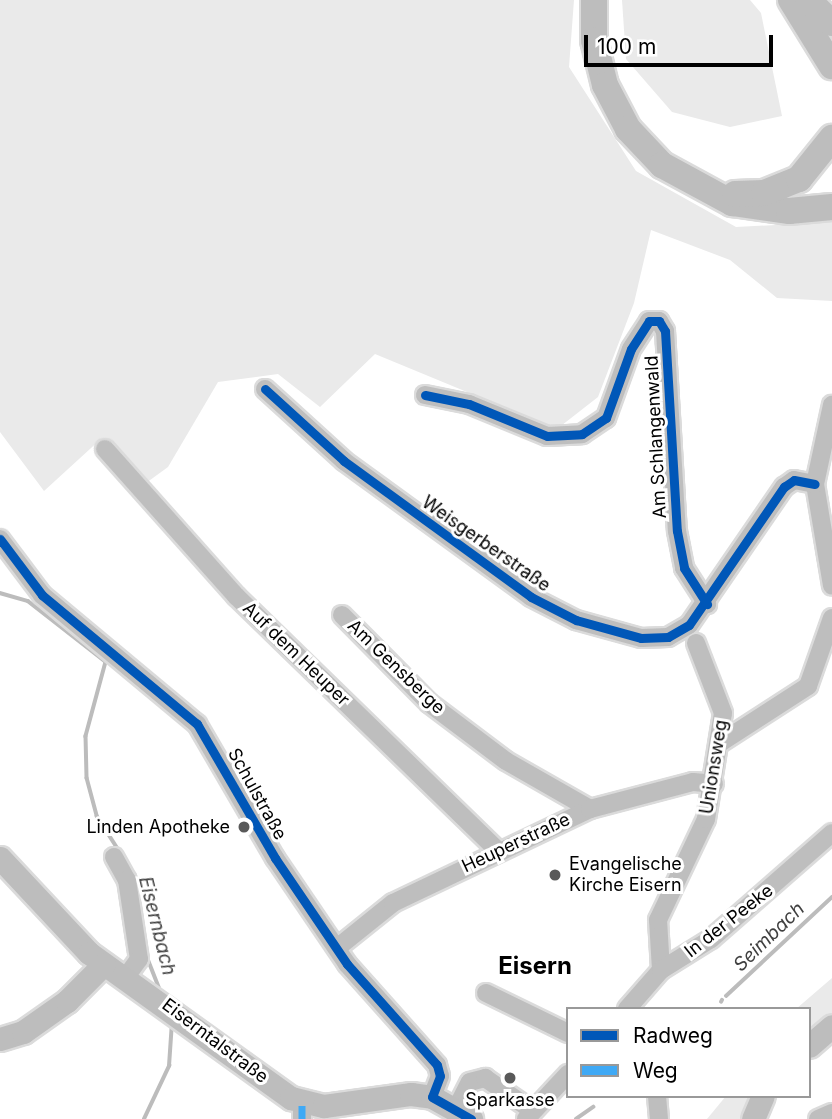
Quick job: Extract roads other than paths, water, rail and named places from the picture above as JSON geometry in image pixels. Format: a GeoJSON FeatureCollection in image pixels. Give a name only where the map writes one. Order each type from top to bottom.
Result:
{"type":"FeatureCollection","features":[{"type":"Feature","properties":{"kind":"highway"},"geometry":{"type":"LineString","coordinates":[[594,0],[598,61],[615,108],[662,165],[705,191],[760,209],[832,207]]}},
{"type":"Feature","properties":{"kind":"highway"},"geometry":{"type":"LineString","coordinates":[[791,0],[832,66]]}},
{"type":"Feature","properties":{"kind":"highway"},"geometry":{"type":"LineString","coordinates":[[807,0],[832,23]]}},
{"type":"Feature","properties":{"kind":"highway"},"geometry":{"type":"LineString","coordinates":[[705,191],[742,195],[785,188],[810,171],[832,138]]}},
{"type":"Feature","properties":{"kind":"main road","name":"Eiserntalstraße"},"geometry":{"type":"LineString","coordinates":[[0,858],[104,964],[163,1002],[302,1111],[436,1086],[464,1114]]}},
{"type":"Feature","properties":{"kind":"main road"},"geometry":{"type":"LineString","coordinates":[[0,1038],[23,1032],[67,1001],[104,964]]}},
{"type":"Feature","properties":{"kind":"main road"},"geometry":{"type":"LineString","coordinates":[[811,1044],[832,1026]]}},
{"type":"Feature","properties":{"kind":"main road"},"geometry":{"type":"LineString","coordinates":[[753,1119],[763,1098]]}},
{"type":"Feature","properties":{"kind":"street","name":"Am Schlangenwald"},"geometry":{"type":"LineString","coordinates":[[425,395],[469,404],[547,436],[582,434],[606,418],[631,349],[649,321],[659,321],[666,331],[677,531],[684,568],[707,604]]}},
{"type":"Feature","properties":{"kind":"street","name":"Weisgerberstraße"},"geometry":{"type":"LineString","coordinates":[[265,389],[344,461],[553,609],[606,631],[659,638],[677,634],[707,604],[784,487],[794,480],[815,484]]}},
{"type":"Feature","properties":{"kind":"street"},"geometry":{"type":"LineString","coordinates":[[832,405],[815,484],[832,586]]}},
{"type":"Feature","properties":{"kind":"street","name":"Auf dem Heuper"},"geometry":{"type":"LineString","coordinates":[[105,449],[236,596],[497,850]]}},
{"type":"Feature","properties":{"kind":"street","name":"Schulstraße"},"geometry":{"type":"LineString","coordinates":[[0,539],[42,595],[197,724],[275,858],[337,948],[430,1056],[436,1086]]}},
{"type":"Feature","properties":{"kind":"street","name":"Am Gensberge"},"geometry":{"type":"LineString","coordinates":[[342,615],[429,703],[506,761],[590,809]]}},
{"type":"Feature","properties":{"kind":"street"},"geometry":{"type":"LineString","coordinates":[[720,743],[808,686],[832,618]]}},
{"type":"Feature","properties":{"kind":"street","name":"Unionsweg"},"geometry":{"type":"LineString","coordinates":[[661,970],[658,920],[706,819],[720,743],[723,713],[717,684],[696,643]]}},
{"type":"Feature","properties":{"kind":"street","name":"Heuperstraße"},"geometry":{"type":"LineString","coordinates":[[337,948],[393,902],[497,850],[590,809],[694,782],[714,784]]}},
{"type":"Feature","properties":{"kind":"street","name":"In der Peeke"},"geometry":{"type":"LineString","coordinates":[[629,1007],[661,970],[711,939],[832,833]]}},
{"type":"Feature","properties":{"kind":"street"},"geometry":{"type":"LineString","coordinates":[[114,857],[127,880],[139,959],[126,977]]}},
{"type":"Feature","properties":{"kind":"street"},"geometry":{"type":"LineString","coordinates":[[486,993],[566,1032]]}},
{"type":"Feature","properties":{"kind":"street"},"geometry":{"type":"LineString","coordinates":[[464,1114],[470,1082],[485,1078],[530,1115],[566,1076]]}},
{"type":"Feature","properties":{"kind":"street"},"geometry":{"type":"LineString","coordinates":[[657,1098],[659,1119]]}},
{"type":"Feature","properties":{"kind":"street"},"geometry":{"type":"LineString","coordinates":[[818,1119],[832,1113]]}},
{"type":"Feature","properties":{"kind":"waterway","name":"Eisernbach"},"geometry":{"type":"LineString","coordinates":[[0,593],[28,601],[106,662],[86,736],[87,778],[97,816],[120,852]]}},
{"type":"Feature","properties":{"kind":"waterway","name":"Seimbach"},"geometry":{"type":"LineString","coordinates":[[726,996],[832,897]]}},
{"type":"Feature","properties":{"kind":"waterway","name":"Eisernbach"},"geometry":{"type":"LineString","coordinates":[[146,954],[161,992]]}},
{"type":"Feature","properties":{"kind":"waterway","name":"Eisernbach"},"geometry":{"type":"LineString","coordinates":[[144,1119],[169,1066],[172,1022]]}},
{"type":"Feature","properties":{"kind":"waterway","name":"Seimbach"},"geometry":{"type":"LineString","coordinates":[[576,1119],[593,1107]]}},
{"type":"Feature","properties":{"kind":"place","name":"Linden Apotheke"},"geometry":{"type":"Point","coordinates":[244,827]}},
{"type":"Feature","properties":{"kind":"place","name":"Evangelische Kirche Eisern"},"geometry":{"type":"Point","coordinates":[555,875]}},
{"type":"Feature","properties":{"kind":"place","name":"Sparkasse"},"geometry":{"type":"Point","coordinates":[510,1078]}},
{"type":"Feature","properties":{"kind":"district","name":"Eisern"},"geometry":{"type":"Point","coordinates":[535,966]}}]}
